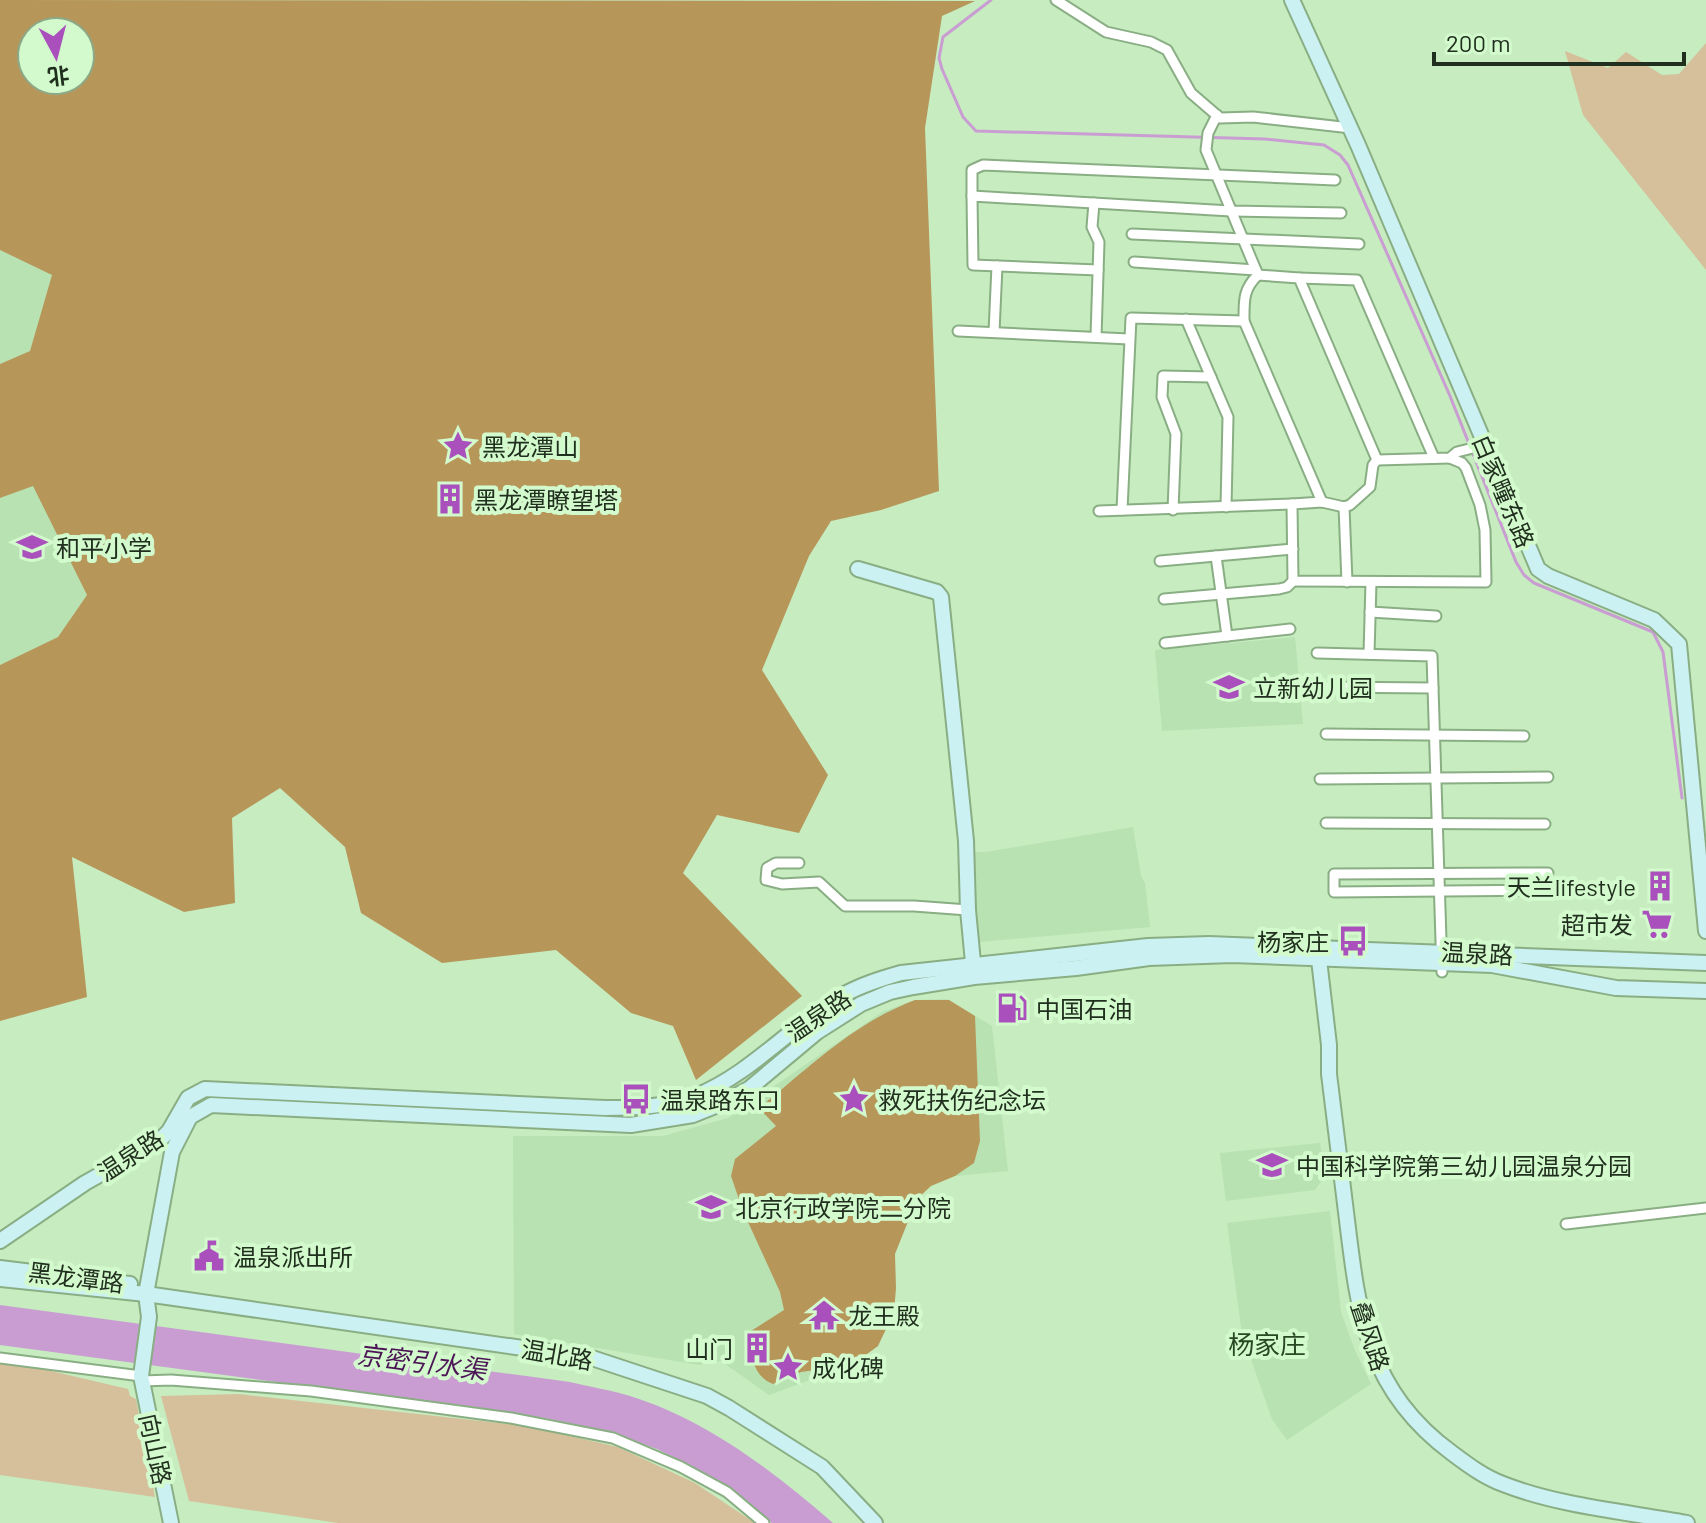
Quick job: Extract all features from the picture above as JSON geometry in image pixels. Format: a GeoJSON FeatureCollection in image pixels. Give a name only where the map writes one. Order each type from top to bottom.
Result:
{"type":"FeatureCollection","features":[{"type":"Feature","properties":{"kind":"main road","name":"白家疃东路"},"geometry":{"type":"LineString","coordinates":[[1292,0],[1351,128],[1476,448],[1538,569],[1654,620],[1679,644],[1706,931]]}},
{"type":"Feature","properties":{"kind":"main road"},"geometry":{"type":"LineString","coordinates":[[858,569],[937,592],[941,597],[966,841],[974,971]]}},
{"type":"Feature","properties":{"kind":"main road","name":"温泉路"},"geometry":{"type":"LineString","coordinates":[[0,1241],[85,1183],[158,1142],[169,1131],[188,1098],[205,1089],[605,1108],[657,1106],[694,1097],[727,1081],[841,996],[873,981],[901,973],[1076,968],[1149,958],[1318,952],[1492,965],[1616,988],[1706,991]]}},
{"type":"Feature","properties":{"kind":"main road","name":"叠风路"},"geometry":{"type":"LineString","coordinates":[[1318,952],[1331,1090],[1357,1299],[1371,1348],[1391,1390],[1435,1440],[1483,1476],[1545,1497],[1687,1523]]}},
{"type":"Feature","properties":{"kind":"main road","name":"温泉路"},"geometry":{"type":"LineString","coordinates":[[1442,962],[1706,963]]}},
{"type":"Feature","properties":{"kind":"main road","name":"温泉路"},"geometry":{"type":"LineString","coordinates":[[149,1317],[146,1294],[172,1152],[190,1117],[202,1108],[223,1104],[631,1125],[677,1119],[708,1110],[750,1088],[817,1032],[861,1004],[901,989],[974,971]]}},
{"type":"Feature","properties":{"kind":"main road"},"geometry":{"type":"LineString","coordinates":[[223,1089],[215,1090],[213,1095],[223,1104]]}},
{"type":"Feature","properties":{"kind":"main road","name":"黑龙潭路"},"geometry":{"type":"LineString","coordinates":[[0,1268],[138,1285],[146,1294]]}},
{"type":"Feature","properties":{"kind":"main road","name":"黑龙潭路"},"geometry":{"type":"LineString","coordinates":[[0,1279],[146,1294]]}},
{"type":"Feature","properties":{"kind":"main road","name":"温北路"},"geometry":{"type":"LineString","coordinates":[[146,1294],[592,1358],[643,1374],[707,1396],[822,1467],[875,1523]]}},
{"type":"Feature","properties":{"kind":"main road","name":"向山路"},"geometry":{"type":"LineString","coordinates":[[149,1317],[141,1378],[171,1523]]}},
{"type":"Feature","properties":{"kind":"street"},"geometry":{"type":"LineString","coordinates":[[1056,0],[1106,32],[1151,42],[1167,50],[1191,93],[1220,118],[1253,117],[1351,128]]}},
{"type":"Feature","properties":{"kind":"street"},"geometry":{"type":"LineString","coordinates":[[1217,115],[1207,138],[1206,150],[1257,273]]}},
{"type":"Feature","properties":{"kind":"street"},"geometry":{"type":"LineString","coordinates":[[1098,270],[973,265],[972,170],[983,165],[1335,180]]}},
{"type":"Feature","properties":{"kind":"street"},"geometry":{"type":"LineString","coordinates":[[972,196],[1231,211],[1341,213]]}},
{"type":"Feature","properties":{"kind":"street"},"geometry":{"type":"LineString","coordinates":[[1094,203],[1092,227],[1099,242],[1096,337]]}},
{"type":"Feature","properties":{"kind":"street"},"geometry":{"type":"LineString","coordinates":[[1132,234],[1359,244]]}},
{"type":"Feature","properties":{"kind":"street"},"geometry":{"type":"LineString","coordinates":[[1134,262],[1299,278],[1357,280],[1434,458]]}},
{"type":"Feature","properties":{"kind":"street"},"geometry":{"type":"LineString","coordinates":[[994,332],[997,266]]}},
{"type":"Feature","properties":{"kind":"street"},"geometry":{"type":"LineString","coordinates":[[1257,273],[1244,294],[1244,321],[1322,502]]}},
{"type":"Feature","properties":{"kind":"street"},"geometry":{"type":"LineString","coordinates":[[1099,511],[1322,502],[1344,507],[1370,487],[1377,460],[1299,278]]}},
{"type":"Feature","properties":{"kind":"street"},"geometry":{"type":"LineString","coordinates":[[1122,510],[1131,318],[1244,321]]}},
{"type":"Feature","properties":{"kind":"street"},"geometry":{"type":"LineString","coordinates":[[1186,319],[1228,417],[1226,507]]}},
{"type":"Feature","properties":{"kind":"street"},"geometry":{"type":"LineString","coordinates":[[958,331],[1129,339]]}},
{"type":"Feature","properties":{"kind":"street"},"geometry":{"type":"LineString","coordinates":[[1173,510],[1176,434],[1162,397],[1163,376],[1211,377]]}},
{"type":"Feature","properties":{"kind":"street"},"geometry":{"type":"LineString","coordinates":[[1450,458],[1457,452],[1476,448]]}},
{"type":"Feature","properties":{"kind":"street"},"geometry":{"type":"LineString","coordinates":[[1293,581],[1486,582],[1485,530],[1480,505],[1462,463],[1450,458],[1377,460]]}},
{"type":"Feature","properties":{"kind":"street"},"geometry":{"type":"LineString","coordinates":[[1164,599],[1287,587],[1293,581],[1292,504]]}},
{"type":"Feature","properties":{"kind":"street"},"geometry":{"type":"LineString","coordinates":[[1344,507],[1347,582]]}},
{"type":"Feature","properties":{"kind":"street"},"geometry":{"type":"LineString","coordinates":[[1160,561],[1293,549]]}},
{"type":"Feature","properties":{"kind":"street"},"geometry":{"type":"LineString","coordinates":[[1216,556],[1227,636]]}},
{"type":"Feature","properties":{"kind":"street"},"geometry":{"type":"LineString","coordinates":[[1369,654],[1371,582]]}},
{"type":"Feature","properties":{"kind":"street"},"geometry":{"type":"LineString","coordinates":[[1370,612],[1436,616]]}},
{"type":"Feature","properties":{"kind":"street"},"geometry":{"type":"LineString","coordinates":[[1165,643],[1290,629]]}},
{"type":"Feature","properties":{"kind":"street"},"geometry":{"type":"LineString","coordinates":[[1317,653],[1432,656],[1442,962]]}},
{"type":"Feature","properties":{"kind":"street"},"geometry":{"type":"LineString","coordinates":[[1320,687],[1433,688]]}},
{"type":"Feature","properties":{"kind":"street"},"geometry":{"type":"LineString","coordinates":[[1326,734],[1524,736]]}},
{"type":"Feature","properties":{"kind":"street"},"geometry":{"type":"LineString","coordinates":[[1320,779],[1548,777]]}},
{"type":"Feature","properties":{"kind":"street"},"geometry":{"type":"LineString","coordinates":[[1326,823],[1545,824]]}},
{"type":"Feature","properties":{"kind":"street"},"geometry":{"type":"LineString","coordinates":[[799,863],[776,863],[767,868],[766,880],[782,884],[819,882],[845,906],[968,910]]}},
{"type":"Feature","properties":{"kind":"street"},"geometry":{"type":"LineString","coordinates":[[1548,873],[1334,874],[1334,892],[1551,890]]}},
{"type":"Feature","properties":{"kind":"street"},"geometry":{"type":"LineString","coordinates":[[1566,1224],[1706,1208]]}},
{"type":"Feature","properties":{"kind":"street"},"geometry":{"type":"LineString","coordinates":[[0,1358],[141,1378],[311,1391],[503,1417],[613,1438],[681,1467],[727,1492],[764,1523]]}},
{"type":"Feature","properties":{"kind":"shaded area"},"geometry":{"type":"Polygon","coordinates":[[[0,0],[975,1],[942,16],[925,128],[939,491],[881,510],[831,521],[809,556],[762,670],[828,775],[799,833],[717,815],[683,873],[802,996],[696,1080],[673,1026],[631,1013],[556,950],[442,963],[361,913],[345,847],[280,788],[232,818],[235,903],[184,912],[72,857],[87,997],[0,1021],[0,665],[58,637],[87,595],[33,486],[0,498],[0,364],[30,351],[52,275],[0,250],[0,0]]]}},
{"type":"Feature","properties":{"kind":"shaded area"},"geometry":{"type":"Polygon","coordinates":[[[1706,43],[1706,270],[1583,115],[1565,51],[1608,68],[1626,52],[1662,75],[1679,74],[1706,43]]]}},
{"type":"Feature","properties":{"kind":"shaded area"},"geometry":{"type":"Polygon","coordinates":[[[0,250],[53,275],[30,351],[0,364],[0,250]]]}},
{"type":"Feature","properties":{"kind":"shaded area","name":"和平小学"},"geometry":{"type":"Polygon","coordinates":[[[33,485],[87,595],[58,637],[0,665],[0,498],[33,485]]]}},
{"type":"Feature","properties":{"kind":"shaded area","name":"立新幼儿园"},"geometry":{"type":"Polygon","coordinates":[[[1295,637],[1303,724],[1162,731],[1155,650],[1295,637]]]}},
{"type":"Feature","properties":{"kind":"shaded area"},"geometry":{"type":"Polygon","coordinates":[[[1133,827],[1141,876],[1145,883],[1150,927],[979,942],[970,852],[986,852],[1133,827]]]}},
{"type":"Feature","properties":{"kind":"shaded area","name":"北京行政学院二分院"},"geometry":{"type":"Polygon","coordinates":[[[947,999],[992,1026],[1008,1171],[924,1179],[892,1235],[868,1336],[842,1368],[769,1395],[721,1361],[699,1365],[514,1334],[513,1136],[663,1136],[728,1118],[882,1012],[915,1000],[947,999]]]}},
{"type":"Feature","properties":{"kind":"shaded area"},"geometry":{"type":"Polygon","coordinates":[[[915,1000],[949,1000],[975,1016],[980,1141],[974,1163],[955,1176],[931,1186],[917,1199],[895,1254],[894,1312],[878,1346],[852,1365],[801,1372],[773,1384],[757,1371],[747,1337],[748,1333],[784,1310],[780,1292],[743,1211],[731,1176],[735,1159],[776,1126],[759,1108],[851,1034],[915,1000]]]}},
{"type":"Feature","properties":{"kind":"shaded area","name":"中国科学院第三幼儿园温泉分园"},"geometry":{"type":"Polygon","coordinates":[[[1320,1143],[1325,1176],[1315,1190],[1226,1201],[1220,1153],[1320,1143]]]}},
{"type":"Feature","properties":{"kind":"shaded area"},"geometry":{"type":"Polygon","coordinates":[[[1330,1211],[1341,1312],[1371,1384],[1287,1440],[1272,1419],[1242,1334],[1227,1223],[1330,1211]]]}},
{"type":"Feature","properties":{"kind":"shaded area"},"geometry":{"type":"Polygon","coordinates":[[[0,1305],[570,1382],[623,1394],[658,1406],[712,1433],[763,1466],[833,1523],[772,1523],[712,1477],[657,1449],[602,1430],[545,1418],[0,1345],[0,1305]]]}},
{"type":"Feature","properties":{"kind":"shaded area"},"geometry":{"type":"Polygon","coordinates":[[[0,1359],[128,1389],[130,1396],[136,1399],[155,1497],[0,1475],[0,1359]]]}},
{"type":"Feature","properties":{"kind":"shaded area"},"geometry":{"type":"Polygon","coordinates":[[[239,1394],[525,1426],[618,1447],[695,1483],[755,1523],[338,1523],[189,1501],[161,1396],[239,1394]]]}},
{"type":"Feature","properties":{"kind":"waterway"},"geometry":{"type":"LineString","coordinates":[[991,0],[943,37],[939,58],[963,117],[976,131],[1265,139],[1324,145],[1340,155],[1348,165],[1450,396],[1516,562],[1524,575],[1534,583],[1653,632],[1663,652],[1682,798]]}},
{"type":"Feature","properties":{"kind":"place","name":"黑龙潭山"},"geometry":{"type":"Point","coordinates":[458,446]}},
{"type":"Feature","properties":{"kind":"place","name":"黑龙潭瞭望塔"},"geometry":{"type":"Point","coordinates":[450,499]}},
{"type":"Feature","properties":{"kind":"place","name":"和平小学"},"geometry":{"type":"Point","coordinates":[32,547]}},
{"type":"Feature","properties":{"kind":"place","name":"立新幼儿园"},"geometry":{"type":"Point","coordinates":[1229,687]}},
{"type":"Feature","properties":{"kind":"place","name":"天兰lifestyle"},"geometry":{"type":"Point","coordinates":[1660,886]}},
{"type":"Feature","properties":{"kind":"place","name":"超市发"},"geometry":{"type":"Point","coordinates":[1657,924]}},
{"type":"Feature","properties":{"kind":"place","name":"杨家庄"},"geometry":{"type":"Point","coordinates":[1353,941]}},
{"type":"Feature","properties":{"kind":"place","name":"中国石油"},"geometry":{"type":"Point","coordinates":[1012,1008]}},
{"type":"Feature","properties":{"kind":"place","name":"温泉路东口"},"geometry":{"type":"Point","coordinates":[636,1099]}},
{"type":"Feature","properties":{"kind":"place","name":"救死扶伤纪念坛"},"geometry":{"type":"Point","coordinates":[854,1099]}},
{"type":"Feature","properties":{"kind":"place","name":"中国科学院第三幼儿园温泉分园"},"geometry":{"type":"Point","coordinates":[1272,1165]}},
{"type":"Feature","properties":{"kind":"place","name":"北京行政学院二分院"},"geometry":{"type":"Point","coordinates":[711,1207]}},
{"type":"Feature","properties":{"kind":"place","name":"温泉派出所"},"geometry":{"type":"Point","coordinates":[209,1256]}},
{"type":"Feature","properties":{"kind":"place","name":"龙王殿"},"geometry":{"type":"Point","coordinates":[824,1315]}},
{"type":"Feature","properties":{"kind":"place","name":"山门"},"geometry":{"type":"Point","coordinates":[757,1348]}},
{"type":"Feature","properties":{"kind":"place","name":"成化碑"},"geometry":{"type":"Point","coordinates":[788,1367]}},
{"type":"Feature","properties":{"kind":"district","name":"杨家庄"},"geometry":{"type":"Point","coordinates":[1267,1343]}},
{"type":"Feature","properties":{"kind":"water label","name":"京密引水渠"},"geometry":{"type":"Point","coordinates":[422,1361]}}]}
